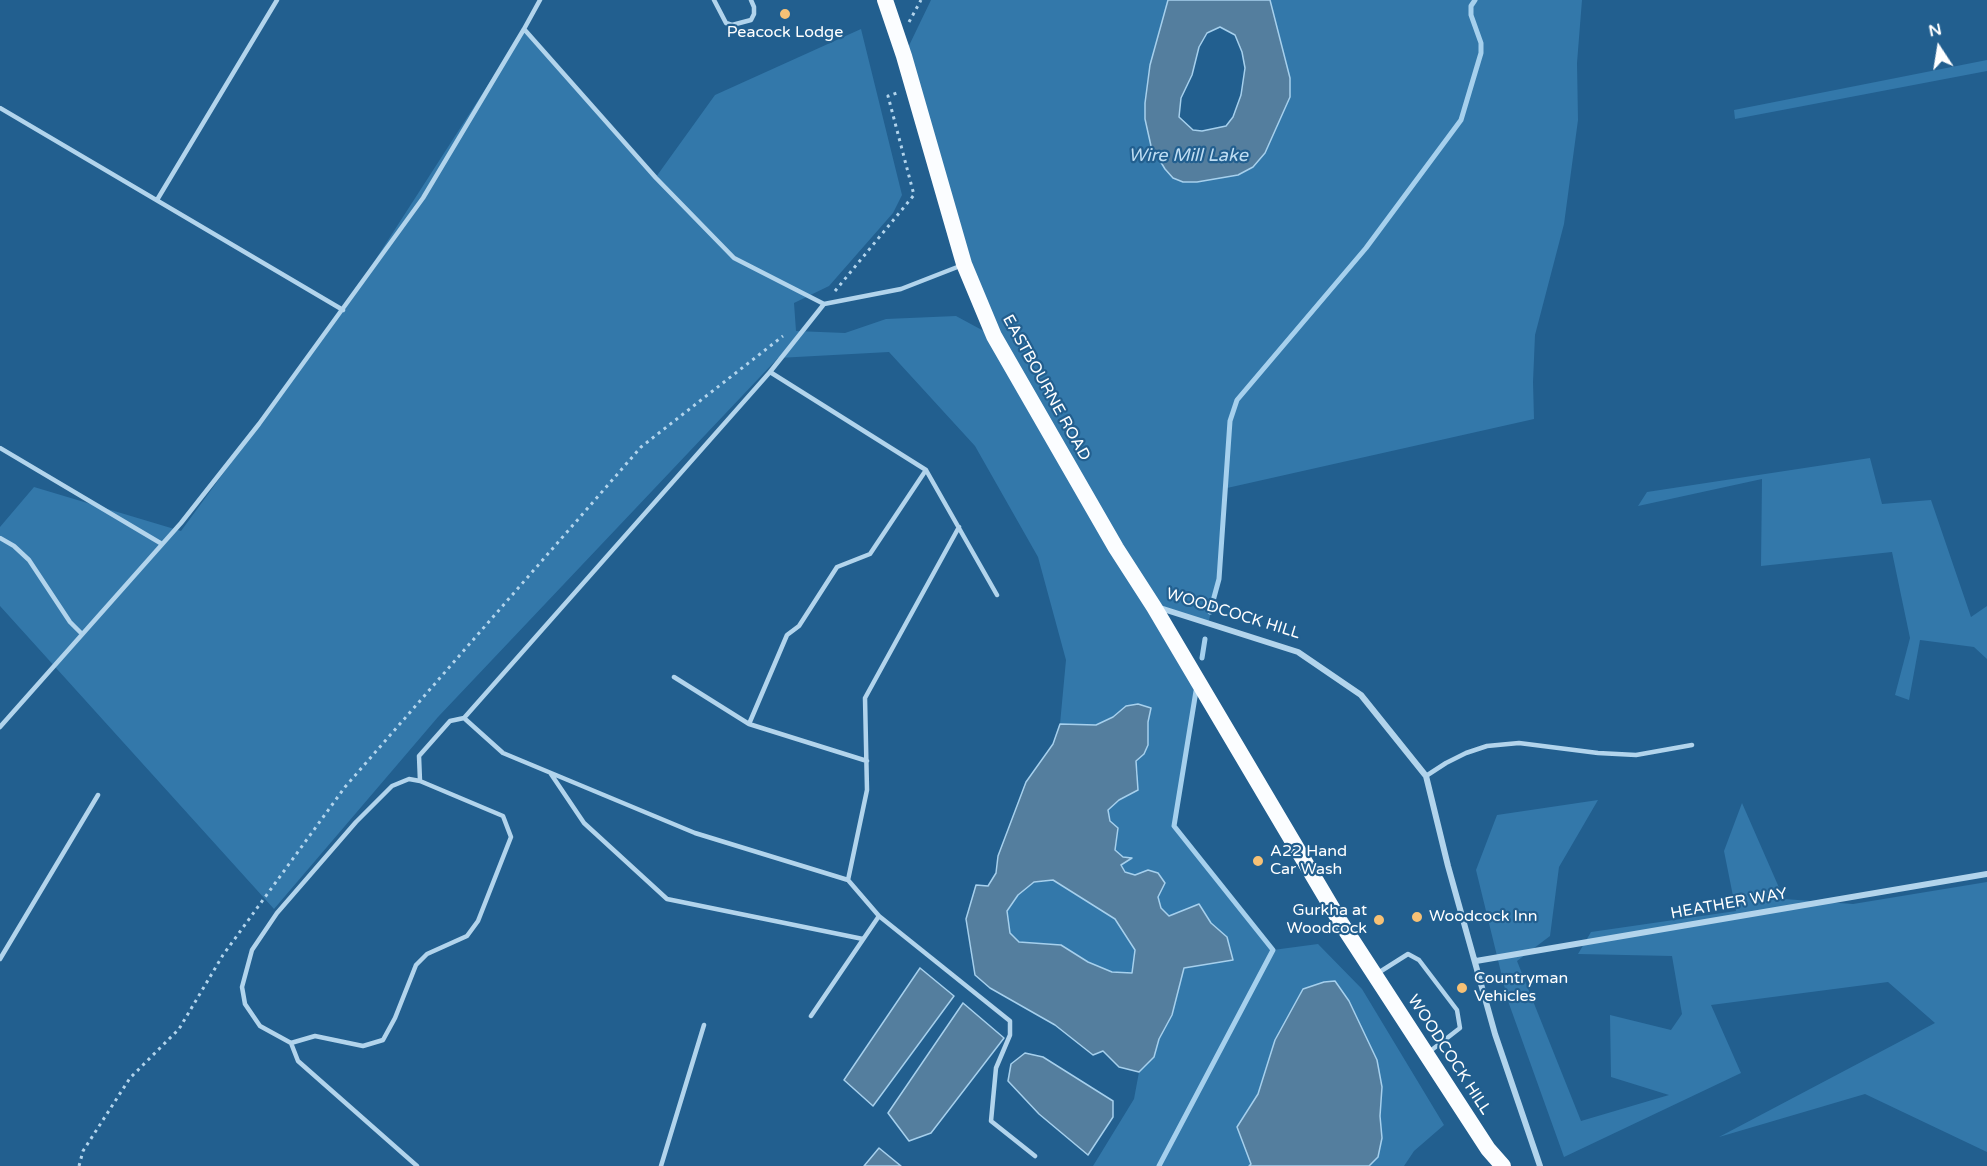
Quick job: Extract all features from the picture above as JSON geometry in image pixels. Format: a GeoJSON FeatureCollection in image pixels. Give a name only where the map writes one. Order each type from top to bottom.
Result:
{"type":"FeatureCollection","features":[{"type":"Feature","properties":{"kind":"highway","name":"EASTBOURNE ROAD"},"geometry":{"type":"LineString","coordinates":[[885,0],[904,56],[964,264],[994,336],[1116,548],[1154,607]]}},
{"type":"Feature","properties":{"kind":"highway","name":"WOODCOCK HILL"},"geometry":{"type":"LineString","coordinates":[[1154,607],[1319,887],[1488,1149],[1503,1166]]}},
{"type":"Feature","properties":{"kind":"street","name":"WOODCOCK HILL"},"geometry":{"type":"LineString","coordinates":[[1154,607],[1298,651],[1361,695],[1426,776],[1448,866],[1495,1034],[1540,1166]]}},
{"type":"Feature","properties":{"kind":"street","name":"HEATHER WAY"},"geometry":{"type":"LineString","coordinates":[[1476,961],[1987,874]]}},
{"type":"Feature","properties":{"kind":"lane"},"geometry":{"type":"LineString","coordinates":[[157,200],[278,0]]}},
{"type":"Feature","properties":{"kind":"lane"},"geometry":{"type":"LineString","coordinates":[[0,728],[162,543],[260,424],[423,198],[540,0]]}},
{"type":"Feature","properties":{"kind":"lane"},"geometry":{"type":"LineString","coordinates":[[714,0],[726,23],[732,25],[751,20],[754,7],[750,0]]}},
{"type":"Feature","properties":{"kind":"lane"},"geometry":{"type":"LineString","coordinates":[[524,29],[656,178],[734,258],[824,304],[901,289],[964,264]]}},
{"type":"Feature","properties":{"kind":"lane"},"geometry":{"type":"LineString","coordinates":[[0,108],[343,310]]}},
{"type":"Feature","properties":{"kind":"lane"},"geometry":{"type":"LineString","coordinates":[[420,781],[419,756],[450,721],[464,718],[770,372],[824,304]]}},
{"type":"Feature","properties":{"kind":"lane"},"geometry":{"type":"LineString","coordinates":[[770,372],[926,470],[997,595]]}},
{"type":"Feature","properties":{"kind":"lane"},"geometry":{"type":"LineString","coordinates":[[0,448],[162,543]]}},
{"type":"Feature","properties":{"kind":"lane"},"geometry":{"type":"LineString","coordinates":[[749,724],[787,635],[799,627],[837,567],[870,555],[926,470]]}},
{"type":"Feature","properties":{"kind":"lane"},"geometry":{"type":"LineString","coordinates":[[848,880],[867,790],[865,698],[959,527]]}},
{"type":"Feature","properties":{"kind":"lane"},"geometry":{"type":"LineString","coordinates":[[0,538],[14,546],[29,560],[70,622],[82,634]]}},
{"type":"Feature","properties":{"kind":"lane"},"geometry":{"type":"LineString","coordinates":[[674,677],[749,724],[867,761]]}},
{"type":"Feature","properties":{"kind":"lane"},"geometry":{"type":"LineString","coordinates":[[464,718],[502,753],[696,833],[848,880],[879,916],[1010,1020],[1010,1035],[996,1068],[992,1121],[1035,1156]]}},
{"type":"Feature","properties":{"kind":"lane"},"geometry":{"type":"LineString","coordinates":[[1426,776],[1466,753],[1487,746],[1519,743],[1598,753],[1635,755],[1692,745]]}},
{"type":"Feature","properties":{"kind":"lane"},"geometry":{"type":"LineString","coordinates":[[551,773],[584,823],[667,900],[863,939]]}},
{"type":"Feature","properties":{"kind":"lane"},"geometry":{"type":"LineString","coordinates":[[291,1043],[315,1036],[363,1046],[383,1040],[395,1018],[416,965],[427,954],[467,936],[478,921],[512,837],[503,816],[420,781],[409,779],[392,786],[356,822],[277,913],[252,950],[242,987],[245,1004],[260,1026],[291,1043],[298,1061],[417,1166]]}},
{"type":"Feature","properties":{"kind":"lane"},"geometry":{"type":"LineString","coordinates":[[0,959],[98,795]]}},
{"type":"Feature","properties":{"kind":"lane"},"geometry":{"type":"LineString","coordinates":[[811,1016],[879,916]]}},
{"type":"Feature","properties":{"kind":"lane"},"geometry":{"type":"LineString","coordinates":[[1375,974],[1408,954],[1419,960],[1457,1010],[1460,1028],[1426,1054]]}},
{"type":"Feature","properties":{"kind":"lane"},"geometry":{"type":"LineString","coordinates":[[661,1166],[704,1025]]}},
{"type":"Feature","properties":{"kind":"path"},"geometry":{"type":"LineString","coordinates":[[824,304],[902,210]]}},
{"type":"Feature","properties":{"kind":"path"},"geometry":{"type":"LineString","coordinates":[[79,1166],[83,1151],[130,1078],[178,1029],[223,956],[345,788],[641,447],[788,332]]}},
{"type":"Feature","properties":{"kind":"shaded area"},"geometry":{"type":"Polygon","coordinates":[[[931,0],[1168,0],[1145,119],[1265,153],[1290,97],[1290,78],[1270,0],[1582,0],[1577,63],[1578,120],[1564,224],[1535,335],[1534,419],[1227,488],[1219,579],[1208,624],[1155,607],[1196,691],[1174,826],[1273,950],[1318,944],[1362,989],[1444,1125],[1414,1151],[1404,1166],[1369,1166],[1378,1157],[1382,1139],[1380,1116],[1382,1087],[1377,1060],[1349,1001],[1334,981],[1275,1040],[1258,1094],[1237,1127],[1251,1164],[1249,1166],[1093,1166],[1134,1099],[1139,1072],[1154,1057],[1159,1039],[1172,1015],[1184,968],[1233,959],[1227,937],[1211,923],[1199,904],[1169,916],[1161,908],[1158,896],[1165,883],[1148,870],[1135,875],[1125,872],[1121,865],[1131,859],[1123,857],[1114,850],[1117,841],[1108,810],[1119,800],[1128,796],[1138,774],[1136,761],[1144,754],[1148,745],[1148,721],[1151,708],[1126,706],[1113,717],[1096,725],[1060,724],[1066,660],[1038,557],[975,446],[889,352],[778,358],[438,717],[274,909],[0,606],[0,527],[34,487],[181,531],[343,310],[524,29],[656,177],[715,95],[861,29],[902,195],[893,213],[829,286],[794,303],[796,331],[845,333],[886,319],[956,316],[993,336],[904,56],[931,0]]]}},
{"type":"Feature","properties":{"kind":"shaded area"},"geometry":{"type":"Polygon","coordinates":[[[1987,60],[1987,71],[1735,119],[1734,110],[1987,60]]]}},
{"type":"Feature","properties":{"kind":"shaded area"},"geometry":{"type":"Polygon","coordinates":[[[1870,458],[1882,504],[1931,500],[1971,617],[1987,606],[1987,659],[1974,647],[1920,640],[1909,700],[1895,695],[1910,638],[1892,552],[1761,566],[1762,479],[1638,506],[1647,492],[1870,458]]]}},
{"type":"Feature","properties":{"kind":"shaded area"},"geometry":{"type":"Polygon","coordinates":[[[1598,800],[1559,867],[1550,936],[1517,961],[1581,1121],[1669,1095],[1611,1077],[1610,1015],[1671,1030],[1682,1014],[1672,956],[1578,954],[1591,932],[1736,911],[1724,851],[1742,803],[1784,899],[1853,904],[1987,882],[1987,1152],[1865,1094],[1719,1137],[1935,1023],[1888,982],[1711,1005],[1741,1073],[1564,1157],[1508,1001],[1476,870],[1497,815],[1598,800]]]}},
{"type":"Feature","properties":{"kind":"shaded area"},"geometry":{"type":"Polygon","coordinates":[[[1053,880],[1115,919],[1135,950],[1132,973],[1112,972],[1088,962],[1061,945],[1019,942],[1010,933],[1007,911],[1018,895],[1034,882],[1053,880]]]}},
{"type":"Feature","properties":{"kind":"water","name":"Wire Mill Lake"},"geometry":{"type":"Polygon","coordinates":[[[1168,0],[1270,0],[1290,78],[1290,97],[1265,153],[1253,167],[1238,175],[1197,182],[1183,182],[1173,178],[1151,146],[1145,119],[1150,65],[1168,0]],[[1220,27],[1207,33],[1199,47],[1192,75],[1181,98],[1179,117],[1193,130],[1202,131],[1226,126],[1233,117],[1241,95],[1245,68],[1235,35],[1220,27]]]}},
{"type":"Feature","properties":{"kind":"water"},"geometry":{"type":"Polygon","coordinates":[[[1138,704],[1151,708],[1148,722],[1148,745],[1144,754],[1136,761],[1138,790],[1119,800],[1108,810],[1110,821],[1118,828],[1115,850],[1123,857],[1132,858],[1121,865],[1125,872],[1135,875],[1148,870],[1158,873],[1165,883],[1158,897],[1161,908],[1169,916],[1199,904],[1211,923],[1227,937],[1233,960],[1184,968],[1172,1015],[1159,1039],[1154,1057],[1139,1072],[1119,1067],[1103,1051],[1093,1055],[1055,1025],[990,988],[975,975],[966,919],[976,885],[988,886],[996,873],[998,856],[1026,782],[1053,744],[1060,724],[1096,725],[1113,717],[1126,706],[1138,704]],[[1053,880],[1034,882],[1018,895],[1007,911],[1010,933],[1019,942],[1061,945],[1088,962],[1112,972],[1132,973],[1135,950],[1115,919],[1053,880]]]}},
{"type":"Feature","properties":{"kind":"water"},"geometry":{"type":"Polygon","coordinates":[[[920,968],[954,996],[873,1106],[844,1080],[920,968]]]}},
{"type":"Feature","properties":{"kind":"water"},"geometry":{"type":"Polygon","coordinates":[[[1335,981],[1349,1001],[1377,1060],[1382,1087],[1380,1116],[1382,1138],[1378,1157],[1369,1166],[1249,1166],[1251,1164],[1237,1127],[1258,1094],[1275,1040],[1303,989],[1335,981]]]}},
{"type":"Feature","properties":{"kind":"water"},"geometry":{"type":"Polygon","coordinates":[[[963,1003],[1004,1038],[931,1133],[909,1141],[888,1113],[963,1003]]]}},
{"type":"Feature","properties":{"kind":"water"},"geometry":{"type":"Polygon","coordinates":[[[1025,1053],[1043,1057],[1113,1101],[1113,1117],[1088,1155],[1039,1114],[1008,1081],[1011,1064],[1025,1053]]]}},
{"type":"Feature","properties":{"kind":"water"},"geometry":{"type":"Polygon","coordinates":[[[879,1148],[901,1166],[864,1166],[879,1148]]]}},
{"type":"Feature","properties":{"kind":"waterway"},"geometry":{"type":"LineString","coordinates":[[1210,612],[1219,579],[1230,421],[1237,400],[1366,248],[1461,120],[1481,53],[1481,43],[1471,15],[1471,6],[1475,0]]}},
{"type":"Feature","properties":{"kind":"waterway"},"geometry":{"type":"LineString","coordinates":[[1202,658],[1205,639]]}},
{"type":"Feature","properties":{"kind":"waterway"},"geometry":{"type":"LineString","coordinates":[[1159,1166],[1273,950],[1174,826],[1196,691]]}},
{"type":"Feature","properties":{"kind":"place","name":"Peacock Lodge"},"geometry":{"type":"Point","coordinates":[785,14]}},
{"type":"Feature","properties":{"kind":"place","name":"A22 Hand Car Wash"},"geometry":{"type":"Point","coordinates":[1258,861]}},
{"type":"Feature","properties":{"kind":"place","name":"Woodcock Inn"},"geometry":{"type":"Point","coordinates":[1417,917]}},
{"type":"Feature","properties":{"kind":"place","name":"Gurkha at Woodcock"},"geometry":{"type":"Point","coordinates":[1379,920]}},
{"type":"Feature","properties":{"kind":"place","name":"Countryman Vehicles"},"geometry":{"type":"Point","coordinates":[1462,988]}}]}
